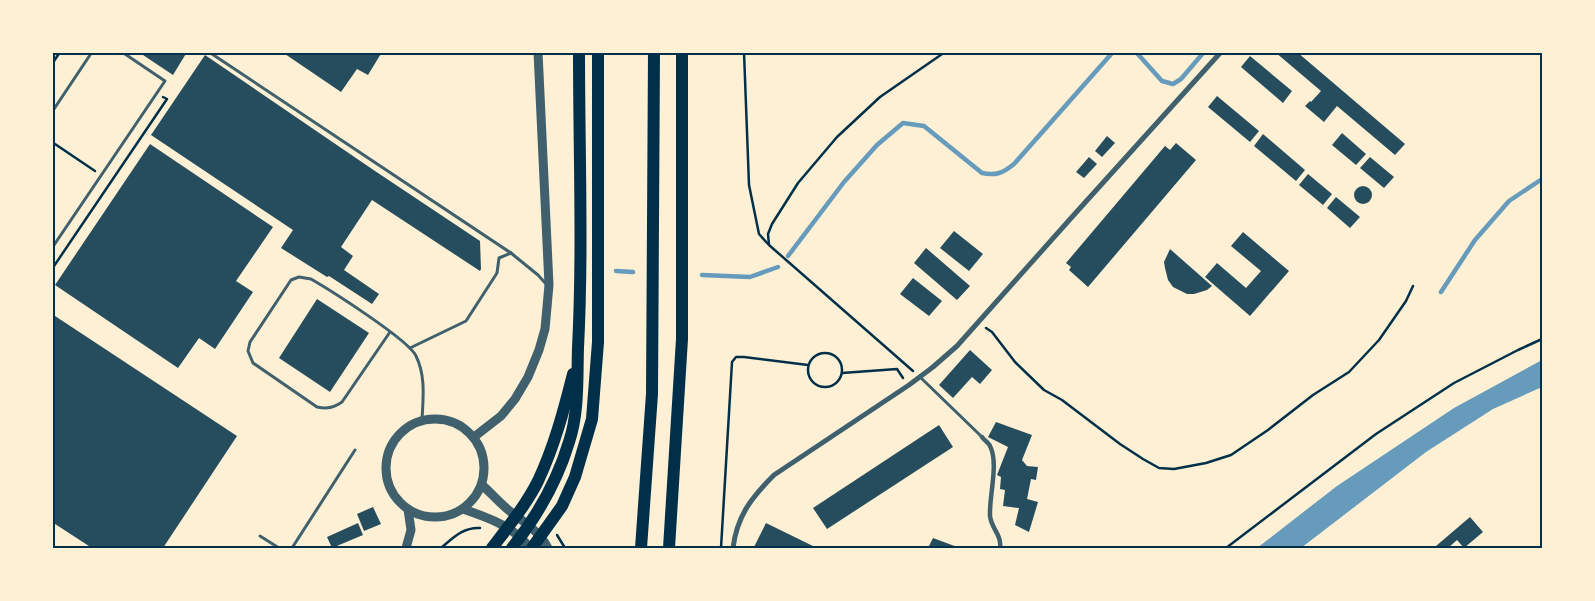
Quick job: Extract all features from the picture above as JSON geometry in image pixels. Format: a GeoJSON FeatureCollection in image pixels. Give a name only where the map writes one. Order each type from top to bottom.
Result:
{"type":"FeatureCollection","features":[{"type":"Feature","properties":{"kind":"highway"},"geometry":{"type":"LineString","coordinates":[[512,548],[532,522],[550,491],[570,441],[578,397],[580,324],[579,52]]}},
{"type":"Feature","properties":{"kind":"highway"},"geometry":{"type":"LineString","coordinates":[[531,548],[562,506],[575,477],[592,419],[598,342],[598,52]]}},
{"type":"Feature","properties":{"kind":"highway"},"geometry":{"type":"LineString","coordinates":[[641,548],[652,394],[654,52]]}},
{"type":"Feature","properties":{"kind":"highway"},"geometry":{"type":"LineString","coordinates":[[670,548],[682,339],[682,52]]}},
{"type":"Feature","properties":{"kind":"highway"},"geometry":{"type":"LineString","coordinates":[[682,97],[688,52]]}},
{"type":"Feature","properties":{"kind":"highway"},"geometry":{"type":"LineString","coordinates":[[492,548],[519,512],[538,481],[563,414],[578,349]]}},
{"type":"Feature","properties":{"kind":"street"},"geometry":{"type":"LineString","coordinates":[[474,437],[501,416],[515,399],[528,377],[546,329],[549,288],[538,52]]}},
{"type":"Feature","properties":{"kind":"street"},"geometry":{"type":"LineString","coordinates":[[733,548],[735,532],[743,513],[756,492],[774,475],[909,385],[957,346],[1221,52]]}},
{"type":"Feature","properties":{"kind":"street"},"geometry":{"type":"LineString","coordinates":[[437,419],[451,421],[464,428],[474,437],[482,452],[485,468],[482,484],[475,498],[464,509],[436,518],[421,516],[408,509],[396,498],[389,484],[386,468],[389,452],[396,438],[408,427],[422,420],[437,419]]}},
{"type":"Feature","properties":{"kind":"street"},"geometry":{"type":"LineString","coordinates":[[982,437],[990,445],[994,462],[990,515],[992,524],[1000,537],[1000,548]]}},
{"type":"Feature","properties":{"kind":"street"},"geometry":{"type":"LineString","coordinates":[[482,484],[505,507],[526,522],[544,540],[548,548]]}},
{"type":"Feature","properties":{"kind":"street"},"geometry":{"type":"LineString","coordinates":[[406,548],[411,530],[408,509]]}},
{"type":"Feature","properties":{"kind":"street"},"geometry":{"type":"LineString","coordinates":[[464,509],[495,520],[515,532],[531,548]]}},
{"type":"Feature","properties":{"kind":"lane"},"geometry":{"type":"LineString","coordinates":[[52,112],[92,52]]}},
{"type":"Feature","properties":{"kind":"lane"},"geometry":{"type":"LineString","coordinates":[[52,248],[165,81],[122,52]]}},
{"type":"Feature","properties":{"kind":"lane"},"geometry":{"type":"LineString","coordinates":[[209,52],[510,253],[538,275],[549,288]]}},
{"type":"Feature","properties":{"kind":"lane"},"geometry":{"type":"LineString","coordinates":[[410,348],[466,321],[497,273],[499,258],[510,253]]}},
{"type":"Feature","properties":{"kind":"lane"},"geometry":{"type":"LineString","coordinates":[[390,332],[342,402],[326,409],[317,406],[253,363],[248,351],[250,342],[291,280],[298,276],[311,279],[324,286],[390,332],[410,348],[416,356],[424,382],[422,420]]}},
{"type":"Feature","properties":{"kind":"lane"},"geometry":{"type":"LineString","coordinates":[[920,377],[982,437]]}},
{"type":"Feature","properties":{"kind":"lane"},"geometry":{"type":"LineString","coordinates":[[292,548],[355,450]]}},
{"type":"Feature","properties":{"kind":"lane"},"geometry":{"type":"LineString","coordinates":[[260,536],[279,548]]}},
{"type":"Feature","properties":{"kind":"path"},"geometry":{"type":"LineString","coordinates":[[52,64],[60,52]]}},
{"type":"Feature","properties":{"kind":"path"},"geometry":{"type":"LineString","coordinates":[[744,52],[749,185],[760,234],[769,245],[920,377]]}},
{"type":"Feature","properties":{"kind":"path"},"geometry":{"type":"LineString","coordinates":[[769,245],[768,234],[772,224],[798,183],[837,137],[880,97],[945,52]]}},
{"type":"Feature","properties":{"kind":"path"},"geometry":{"type":"LineString","coordinates":[[52,269],[167,99],[157,94]]}},
{"type":"Feature","properties":{"kind":"path"},"geometry":{"type":"LineString","coordinates":[[52,142],[111,181]]}},
{"type":"Feature","properties":{"kind":"path"},"geometry":{"type":"LineString","coordinates":[[978,323],[992,332],[1015,362],[1044,390],[1062,400],[1143,459],[1159,468],[1174,469],[1206,463],[1231,455],[1349,372],[1379,340],[1406,301],[1413,286]]}},
{"type":"Feature","properties":{"kind":"path"},"geometry":{"type":"LineString","coordinates":[[1226,548],[1376,434],[1454,384],[1542,339]]}},
{"type":"Feature","properties":{"kind":"path"},"geometry":{"type":"LineString","coordinates":[[827,352],[837,358],[842,365],[842,373],[839,380],[833,385],[824,387],[816,384],[809,376],[808,365],[818,354],[827,352]]}},
{"type":"Feature","properties":{"kind":"path"},"geometry":{"type":"LineString","coordinates":[[721,548],[732,362],[736,358],[744,357],[808,365]]}},
{"type":"Feature","properties":{"kind":"path"},"geometry":{"type":"LineString","coordinates":[[842,373],[897,369],[909,385]]}},
{"type":"Feature","properties":{"kind":"path"},"geometry":{"type":"LineString","coordinates":[[441,548],[458,534],[469,528],[488,530],[495,520]]}},
{"type":"Feature","properties":{"kind":"water"},"geometry":{"type":"Polygon","coordinates":[[[1542,360],[1542,387],[1493,409],[1426,452],[1301,548],[1257,548],[1337,486],[1454,408],[1542,360]]]}},
{"type":"Feature","properties":{"kind":"building"},"geometry":{"type":"Polygon","coordinates":[[[144,52],[187,52],[173,75],[143,55],[144,52]]]}},
{"type":"Feature","properties":{"kind":"building"},"geometry":{"type":"Polygon","coordinates":[[[282,52],[382,52],[368,75],[357,69],[341,92],[282,52]]]}},
{"type":"Feature","properties":{"kind":"building"},"geometry":{"type":"Polygon","coordinates":[[[1275,52],[1297,52],[1405,144],[1395,155],[1337,106],[1324,122],[1305,106],[1321,91],[1275,52]]]}},
{"type":"Feature","properties":{"kind":"building"},"geometry":{"type":"Polygon","coordinates":[[[205,55],[480,241],[480,271],[372,200],[341,247],[353,256],[344,270],[379,294],[372,304],[281,248],[293,230],[151,135],[205,55]]]}},
{"type":"Feature","properties":{"kind":"building"},"geometry":{"type":"Polygon","coordinates":[[[1250,56],[1292,91],[1283,103],[1241,67],[1250,56]]]}},
{"type":"Feature","properties":{"kind":"building"},"geometry":{"type":"Polygon","coordinates":[[[1217,96],[1259,131],[1250,142],[1208,107],[1217,96]]]}},
{"type":"Feature","properties":{"kind":"building"},"geometry":{"type":"Polygon","coordinates":[[[1342,133],[1366,154],[1356,165],[1332,145],[1342,133]]]}},
{"type":"Feature","properties":{"kind":"building"},"geometry":{"type":"Polygon","coordinates":[[[1263,134],[1305,170],[1296,181],[1254,146],[1263,134]]]}},
{"type":"Feature","properties":{"kind":"building"},"geometry":{"type":"Polygon","coordinates":[[[1107,136],[1115,143],[1102,157],[1095,151],[1107,136]]]}},
{"type":"Feature","properties":{"kind":"building"},"geometry":{"type":"Polygon","coordinates":[[[1176,143],[1196,160],[1088,287],[1069,270],[1071,267],[1066,263],[1165,146],[1170,150],[1176,143]]]}},
{"type":"Feature","properties":{"kind":"building"},"geometry":{"type":"Polygon","coordinates":[[[150,144],[273,227],[236,281],[253,292],[215,349],[199,338],[178,368],[55,285],[150,144]]]}},
{"type":"Feature","properties":{"kind":"building"},"geometry":{"type":"Polygon","coordinates":[[[1089,157],[1097,164],[1084,178],[1076,172],[1089,157]]]}},
{"type":"Feature","properties":{"kind":"building"},"geometry":{"type":"Polygon","coordinates":[[[1370,157],[1394,177],[1384,188],[1360,168],[1370,157]]]}},
{"type":"Feature","properties":{"kind":"building"},"geometry":{"type":"Polygon","coordinates":[[[1308,174],[1332,194],[1323,205],[1299,185],[1308,174]]]}},
{"type":"Feature","properties":{"kind":"building"},"geometry":{"type":"Polygon","coordinates":[[[1359,186],[1367,186],[1372,191],[1370,202],[1359,204],[1354,199],[1354,191],[1359,186]]]}},
{"type":"Feature","properties":{"kind":"building"},"geometry":{"type":"Polygon","coordinates":[[[1336,197],[1360,217],[1350,228],[1327,208],[1336,197]]]}},
{"type":"Feature","properties":{"kind":"building"},"geometry":{"type":"Polygon","coordinates":[[[954,231],[983,254],[969,271],[940,248],[954,231]]]}},
{"type":"Feature","properties":{"kind":"building"},"geometry":{"type":"Polygon","coordinates":[[[1243,232],[1289,271],[1250,316],[1205,277],[1217,263],[1246,288],[1261,271],[1231,246],[1243,232]]]}},
{"type":"Feature","properties":{"kind":"building"},"geometry":{"type":"Polygon","coordinates":[[[926,248],[970,286],[957,300],[914,263],[926,248]]]}},
{"type":"Feature","properties":{"kind":"building"},"geometry":{"type":"Polygon","coordinates":[[[1170,249],[1212,286],[1207,290],[1194,294],[1187,294],[1173,287],[1168,280],[1164,262],[1170,249]]]}},
{"type":"Feature","properties":{"kind":"building"},"geometry":{"type":"Polygon","coordinates":[[[913,278],[942,301],[929,316],[900,294],[913,278]]]}},
{"type":"Feature","properties":{"kind":"building"},"geometry":{"type":"Polygon","coordinates":[[[317,299],[369,333],[330,392],[279,358],[317,299]]]}},
{"type":"Feature","properties":{"kind":"building"},"geometry":{"type":"Polygon","coordinates":[[[52,314],[237,436],[163,548],[92,548],[52,522],[52,314]]]}},
{"type":"Feature","properties":{"kind":"building"},"geometry":{"type":"Polygon","coordinates":[[[970,350],[992,370],[980,384],[972,377],[953,398],[939,385],[970,350]]]}},
{"type":"Feature","properties":{"kind":"building"},"geometry":{"type":"Polygon","coordinates":[[[996,422],[1032,435],[1022,460],[1027,466],[1038,467],[1036,480],[1031,479],[1027,499],[1038,502],[1029,532],[1015,525],[1019,508],[1003,506],[1005,490],[1000,489],[1001,477],[997,475],[1008,447],[988,437],[996,422]]]}},
{"type":"Feature","properties":{"kind":"building"},"geometry":{"type":"Polygon","coordinates":[[[939,425],[953,447],[827,529],[813,508],[939,425]]]}},
{"type":"Feature","properties":{"kind":"building"},"geometry":{"type":"Polygon","coordinates":[[[373,507],[381,524],[364,531],[357,514],[373,507]]]}},
{"type":"Feature","properties":{"kind":"building"},"geometry":{"type":"Polygon","coordinates":[[[1470,517],[1483,532],[1464,548],[1457,540],[1448,548],[1438,548],[1436,546],[1470,517]]]}},
{"type":"Feature","properties":{"kind":"building"},"geometry":{"type":"Polygon","coordinates":[[[358,523],[363,535],[332,548],[327,537],[358,523]]]}},
{"type":"Feature","properties":{"kind":"building"},"geometry":{"type":"Polygon","coordinates":[[[766,523],[817,548],[754,547],[766,523]]]}},
{"type":"Feature","properties":{"kind":"building"},"geometry":{"type":"Polygon","coordinates":[[[933,538],[960,548],[928,548],[933,538]]]}},
{"type":"Feature","properties":{"kind":"waterway"},"geometry":{"type":"LineString","coordinates":[[788,256],[844,182],[877,145],[903,123],[924,126],[982,173],[999,173],[1014,164],[1113,52]]}},
{"type":"Feature","properties":{"kind":"waterway"},"geometry":{"type":"LineString","coordinates":[[1136,52],[1162,81],[1173,84],[1181,79],[1204,52]]}},
{"type":"Feature","properties":{"kind":"waterway"},"geometry":{"type":"LineString","coordinates":[[1441,292],[1475,240],[1509,201],[1542,179]]}},
{"type":"Feature","properties":{"kind":"waterway"},"geometry":{"type":"LineString","coordinates":[[702,275],[750,277],[778,267]]}},
{"type":"Feature","properties":{"kind":"waterway"},"geometry":{"type":"LineString","coordinates":[[616,271],[633,272]]}}]}
